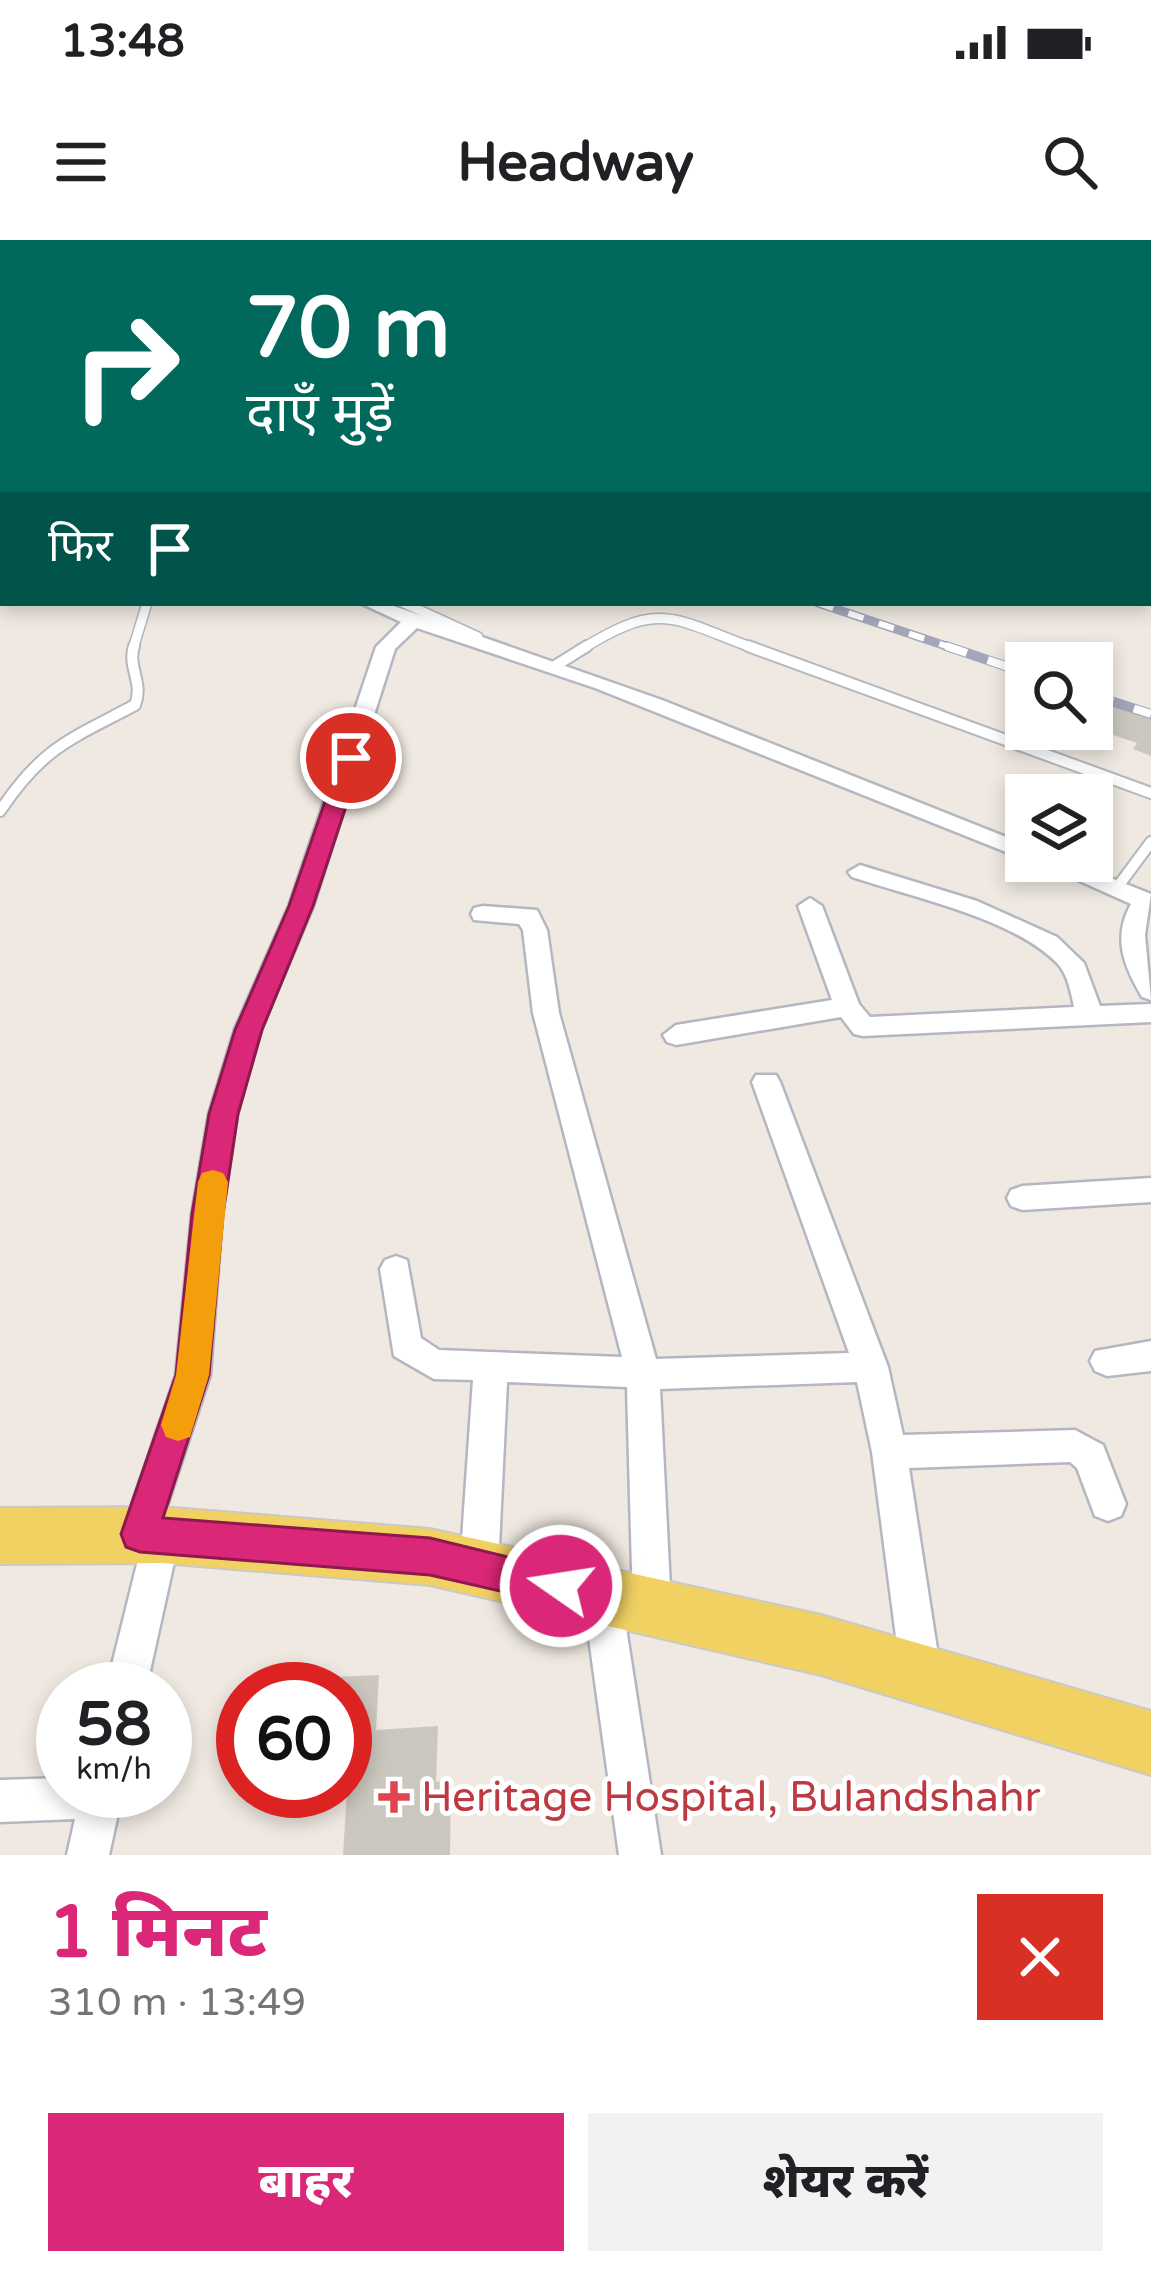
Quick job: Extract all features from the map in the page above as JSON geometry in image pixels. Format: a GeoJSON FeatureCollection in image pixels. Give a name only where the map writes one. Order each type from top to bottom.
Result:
{"type":"FeatureCollection","features":[{"type":"Feature","properties":{"kind":"main road"},"geometry":{"type":"LineString","coordinates":[[0,1536],[150,1534],[430,1557],[821,1646],[1148,1750]]}},
{"type":"Feature","properties":{"kind":"street"},"geometry":{"type":"LineString","coordinates":[[130,1662],[150,1534],[193,1375],[207,1214],[224,1114],[242,1051],[301,906],[386,647],[409,612],[471,644],[555,666],[1005,845]]}},
{"type":"Feature","properties":{"kind":"street"},"geometry":{"type":"LineString","coordinates":[[860,872],[979,914],[1050,946],[1076,971],[1089,1016]]}},
{"type":"Feature","properties":{"kind":"street"},"geometry":{"type":"LineString","coordinates":[[1099,882],[1148,902],[1132,921],[1130,946],[1151,991]]}},
{"type":"Feature","properties":{"kind":"street"},"geometry":{"type":"LineString","coordinates":[[811,906],[847,1007],[855,1021],[874,1030],[1151,1013]]}},
{"type":"Feature","properties":{"kind":"street"},"geometry":{"type":"LineString","coordinates":[[483,914],[521,914],[532,920],[552,1036],[643,1373],[627,1601],[640,1855]]}},
{"type":"Feature","properties":{"kind":"street"},"geometry":{"type":"LineString","coordinates":[[676,1035],[847,1007]]}},
{"type":"Feature","properties":{"kind":"street"},"geometry":{"type":"LineString","coordinates":[[766,1082],[871,1367],[890,1452],[921,1675]]}},
{"type":"Feature","properties":{"kind":"street"},"geometry":{"type":"LineString","coordinates":[[1022,1198],[1151,1190]]}},
{"type":"Feature","properties":{"kind":"street"},"geometry":{"type":"LineString","coordinates":[[396,1269],[406,1346],[417,1358],[434,1364],[643,1373],[871,1367]]}},
{"type":"Feature","properties":{"kind":"street"},"geometry":{"type":"LineString","coordinates":[[1107,1360],[1151,1356]]}},
{"type":"Feature","properties":{"kind":"street"},"geometry":{"type":"LineString","coordinates":[[479,1568],[490,1366]]}},
{"type":"Feature","properties":{"kind":"street"},"geometry":{"type":"LineString","coordinates":[[890,1452],[1075,1446],[1091,1457],[1108,1504]]}},
{"type":"Feature","properties":{"kind":"street"},"geometry":{"type":"LineString","coordinates":[[0,1801],[36,1799]]}},
{"type":"Feature","properties":{"kind":"street"},"geometry":{"type":"LineString","coordinates":[[88,1855],[96,1818]]}},
{"type":"Feature","properties":{"kind":"lane"},"geometry":{"type":"LineString","coordinates":[[0,811],[28,769],[49,752],[135,705],[141,691],[131,655],[146,606]]}},
{"type":"Feature","properties":{"kind":"lane"},"geometry":{"type":"LineString","coordinates":[[555,666],[627,621],[665,616],[1151,793]]}},
{"type":"Feature","properties":{"kind":"lane"},"geometry":{"type":"LineString","coordinates":[[1116,889],[1151,842]]}},
{"type":"Feature","properties":{"kind":"building"},"geometry":{"type":"Polygon","coordinates":[[[1113,705],[1151,718],[1151,756],[1133,749],[1137,743],[1113,735],[1113,705]]]}},
{"type":"Feature","properties":{"kind":"building"},"geometry":{"type":"Polygon","coordinates":[[[372,1675],[379,1675],[376,1730],[438,1726],[436,1782],[451,1781],[450,1855],[343,1855],[345,1818],[372,1818],[372,1675]]]}},
{"type":"Feature","properties":{"kind":"railway"},"geometry":{"type":"LineString","coordinates":[[827,606],[955,649]]}},
{"type":"Feature","properties":{"kind":"railway"},"geometry":{"type":"LineString","coordinates":[[946,646],[1005,666]]}},
{"type":"Feature","properties":{"kind":"railway"},"geometry":{"type":"LineString","coordinates":[[1113,702],[1151,714]]}},
{"type":"Feature","properties":{"kind":"slow traffic"},"geometry":{"type":"LineString","coordinates":[[178,1425],[193,1375],[213,1182]]}},
{"type":"Feature","properties":{"kind":"place","name":"Heritage Hospital, Bulandshahr"},"geometry":{"type":"Point","coordinates":[394,1797]}},
{"type":"Feature","properties":{"kind":"route"},"geometry":{"type":"LineString","coordinates":[[351,758],[301,906],[248,1030],[224,1114],[207,1214],[193,1375],[140,1534],[430,1557],[561,1586]]}}]}
